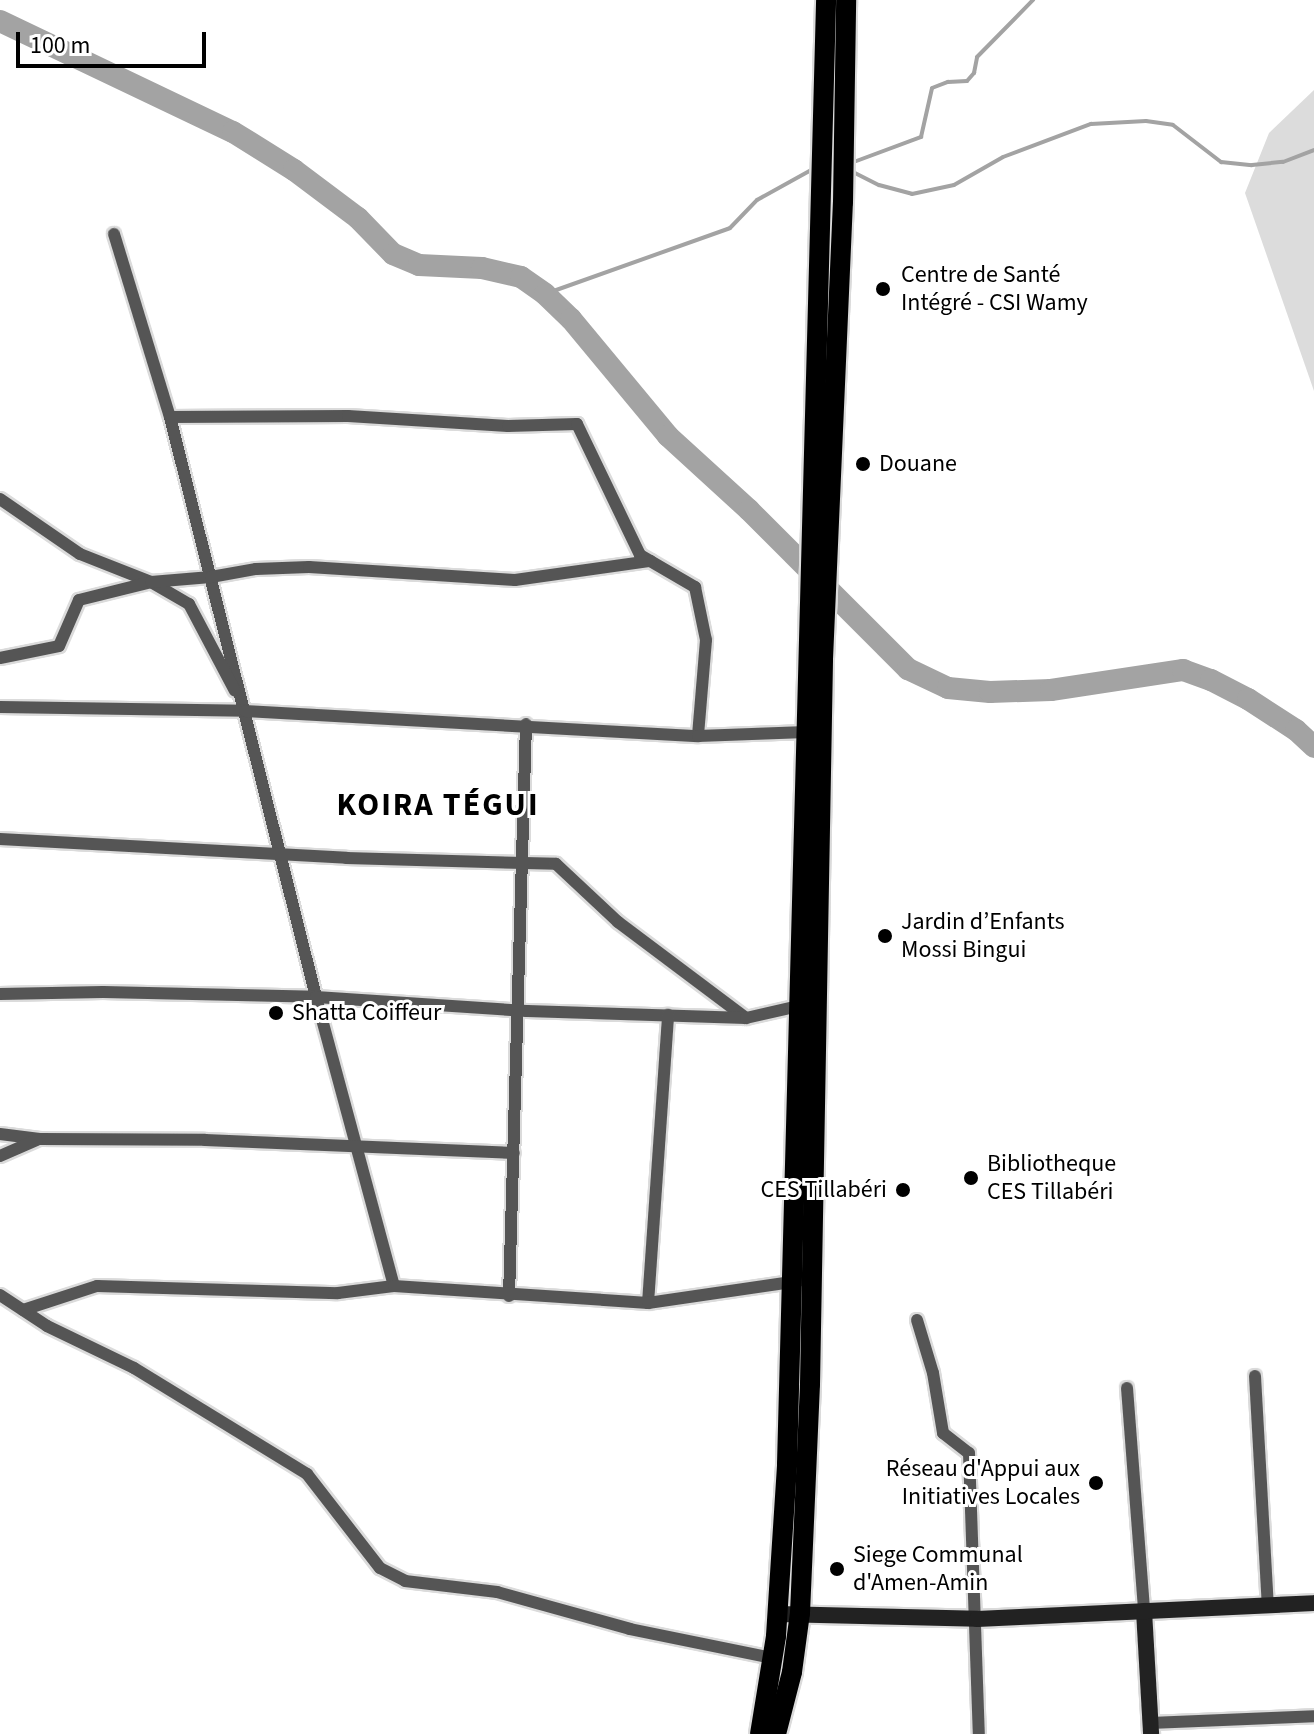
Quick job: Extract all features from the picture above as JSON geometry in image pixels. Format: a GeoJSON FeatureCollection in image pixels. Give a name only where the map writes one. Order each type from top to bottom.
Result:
{"type":"FeatureCollection","features":[{"type":"Feature","properties":{"kind":"main road"},"geometry":{"type":"LineString","coordinates":[[776,1734],[792,1672],[800,1613],[808,1005],[816,611],[824,418],[826,0]]}},
{"type":"Feature","properties":{"kind":"main road"},"geometry":{"type":"LineString","coordinates":[[824,418],[843,202],[846,0]]}},
{"type":"Feature","properties":{"kind":"main road"},"geometry":{"type":"LineString","coordinates":[[808,1005],[806,732],[816,611]]}},
{"type":"Feature","properties":{"kind":"main road"},"geometry":{"type":"LineString","coordinates":[[760,1734],[778,1614],[803,1281]]}},
{"type":"Feature","properties":{"kind":"street"},"geometry":{"type":"LineString","coordinates":[[114,234],[170,417],[316,997],[394,1286]]}},
{"type":"Feature","properties":{"kind":"street"},"geometry":{"type":"LineString","coordinates":[[170,417],[348,416],[508,426],[577,424],[640,555],[695,587],[706,640],[698,736]]}},
{"type":"Feature","properties":{"kind":"street"},"geometry":{"type":"LineString","coordinates":[[0,499],[80,554],[151,582],[189,604],[245,711]]}},
{"type":"Feature","properties":{"kind":"street"},"geometry":{"type":"LineString","coordinates":[[0,658],[59,646],[79,600],[151,582],[211,577],[256,569],[309,567],[515,580],[651,561]]}},
{"type":"Feature","properties":{"kind":"street"},"geometry":{"type":"LineString","coordinates":[[0,707],[245,711],[526,724],[698,736],[806,732]]}},
{"type":"Feature","properties":{"kind":"street"},"geometry":{"type":"LineString","coordinates":[[509,1296],[526,724]]}},
{"type":"Feature","properties":{"kind":"street"},"geometry":{"type":"LineString","coordinates":[[0,839],[556,864],[618,922],[746,1018]]}},
{"type":"Feature","properties":{"kind":"street"},"geometry":{"type":"LineString","coordinates":[[0,994],[103,992],[316,997],[518,1011],[746,1018],[808,1005]]}},
{"type":"Feature","properties":{"kind":"street"},"geometry":{"type":"LineString","coordinates":[[648,1303],[668,1015]]}},
{"type":"Feature","properties":{"kind":"street"},"geometry":{"type":"LineString","coordinates":[[0,1134],[40,1139],[205,1140],[514,1153]]}},
{"type":"Feature","properties":{"kind":"street"},"geometry":{"type":"LineString","coordinates":[[0,1156],[40,1139]]}},
{"type":"Feature","properties":{"kind":"street"},"geometry":{"type":"LineString","coordinates":[[23,1310],[97,1286],[338,1293],[394,1286],[648,1303],[803,1281]]}},
{"type":"Feature","properties":{"kind":"street"},"geometry":{"type":"LineString","coordinates":[[0,1295],[134,1368],[307,1474],[380,1568],[405,1581],[497,1592],[645,1633],[773,1658]]}},
{"type":"Feature","properties":{"kind":"street"},"geometry":{"type":"LineString","coordinates":[[917,1320],[933,1373],[943,1433],[969,1453],[979,1734]]}},
{"type":"Feature","properties":{"kind":"street"},"geometry":{"type":"LineString","coordinates":[[1255,1376],[1268,1606]]}},
{"type":"Feature","properties":{"kind":"street"},"geometry":{"type":"LineString","coordinates":[[1127,1388],[1151,1729],[1314,1716]]}},
{"type":"Feature","properties":{"kind":"street"},"geometry":{"type":"LineString","coordinates":[[778,1614],[977,1619],[1314,1603]]}},
{"type":"Feature","properties":{"kind":"street"},"geometry":{"type":"LineString","coordinates":[[1275,1718],[1276,1734]]}},
{"type":"Feature","properties":{"kind":"shaded area"},"geometry":{"type":"Polygon","coordinates":[[[1314,90],[1314,391],[1245,193],[1269,133],[1314,90]]]}},
{"type":"Feature","properties":{"kind":"waterway"},"geometry":{"type":"LineString","coordinates":[[851,163],[921,137],[932,88],[948,82],[967,81],[974,73],[977,57],[1033,0]]}},
{"type":"Feature","properties":{"kind":"waterway"},"geometry":{"type":"LineString","coordinates":[[0,21],[233,132],[294,170],[358,218],[393,254],[419,265],[482,268],[521,277],[545,294],[571,319],[668,436],[749,510],[908,669],[948,688],[990,692],[1051,690],[1183,670],[1248,699],[1296,730],[1314,747]]}},
{"type":"Feature","properties":{"kind":"waterway"},"geometry":{"type":"LineString","coordinates":[[851,171],[879,185],[912,194],[954,185],[1003,157],[1091,124],[1146,121],[1173,125],[1221,162],[1252,165],[1283,162],[1314,150]]}},
{"type":"Feature","properties":{"kind":"waterway"},"geometry":{"type":"LineString","coordinates":[[545,294],[730,228],[757,200],[815,168]]}},
{"type":"Feature","properties":{"kind":"place","name":"Centre de Santé Intégré - CSI Wamy"},"geometry":{"type":"Point","coordinates":[883,289]}},
{"type":"Feature","properties":{"kind":"place","name":"Douane"},"geometry":{"type":"Point","coordinates":[863,464]}},
{"type":"Feature","properties":{"kind":"place","name":"Jardin d’Enfants Mossi Bingui"},"geometry":{"type":"Point","coordinates":[885,936]}},
{"type":"Feature","properties":{"kind":"place","name":"Shatta Coiffeur"},"geometry":{"type":"Point","coordinates":[276,1013]}},
{"type":"Feature","properties":{"kind":"place","name":"Bibliotheque CES Tillabéri"},"geometry":{"type":"Point","coordinates":[971,1178]}},
{"type":"Feature","properties":{"kind":"place","name":"CES Tillabéri"},"geometry":{"type":"Point","coordinates":[903,1190]}},
{"type":"Feature","properties":{"kind":"place","name":"Réseau d'Appui aux Initiatives Locales"},"geometry":{"type":"Point","coordinates":[1096,1483]}},
{"type":"Feature","properties":{"kind":"place","name":"Siege Communal d'Amen-Amin"},"geometry":{"type":"Point","coordinates":[837,1569]}},
{"type":"Feature","properties":{"kind":"district","name":"KOIRA TÉGUI"},"geometry":{"type":"Point","coordinates":[438,805]}}]}
